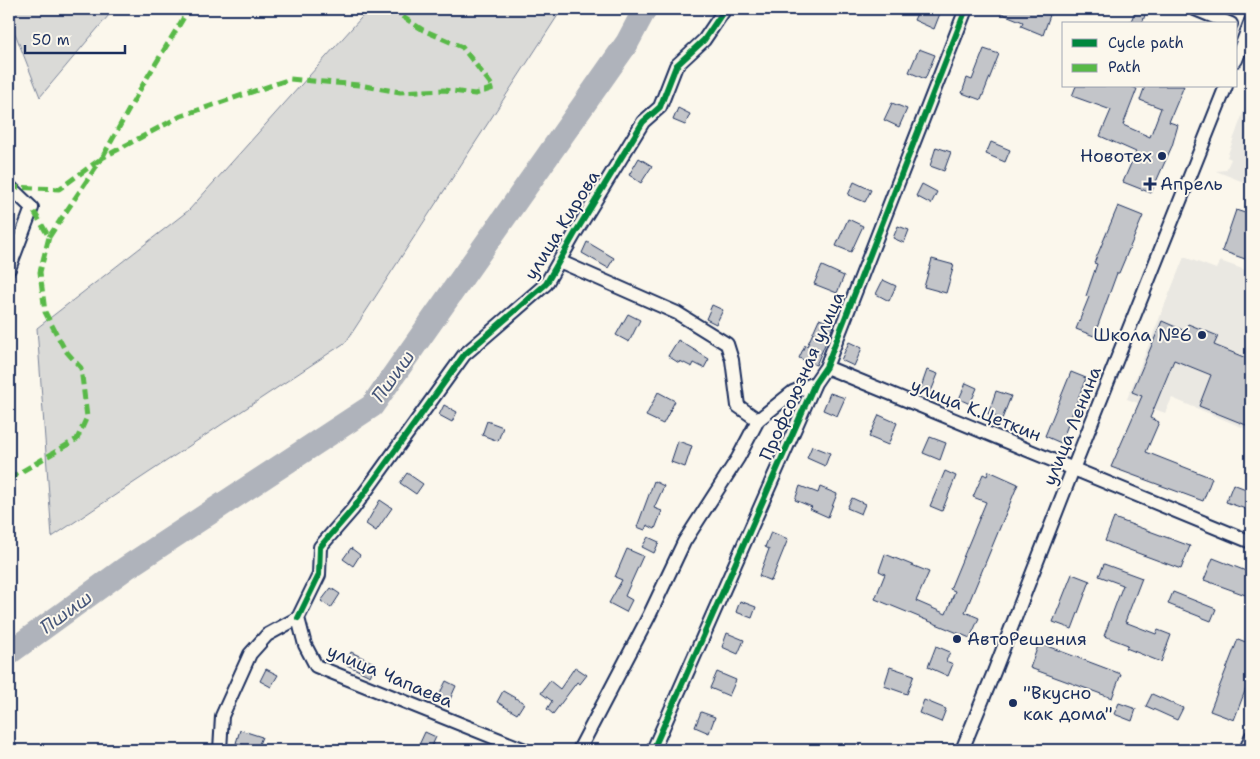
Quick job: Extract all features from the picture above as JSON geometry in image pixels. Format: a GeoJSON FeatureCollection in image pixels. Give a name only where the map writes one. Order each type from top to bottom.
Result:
{"type":"FeatureCollection","features":[{"type":"Feature","properties":{"kind":"street","name":"улица Кирова"},"geometry":{"type":"LineString","coordinates":[[298,618],[319,574],[320,547],[353,509],[464,355],[546,284],[643,122],[660,107],[676,66],[704,40],[725,9]]}},
{"type":"Feature","properties":{"kind":"street","name":"Профсоюзная улица"},"geometry":{"type":"LineString","coordinates":[[653,750],[815,383],[826,366],[966,9]]}},
{"type":"Feature","properties":{"kind":"street"},"geometry":{"type":"LineString","coordinates":[[1195,9],[1227,22]]}},
{"type":"Feature","properties":{"kind":"street"},"geometry":{"type":"LineString","coordinates":[[1238,54],[1247,27]]}},
{"type":"Feature","properties":{"kind":"street","name":"улица Ленина"},"geometry":{"type":"LineString","coordinates":[[962,750],[1225,88]]}},
{"type":"Feature","properties":{"kind":"street"},"geometry":{"type":"LineString","coordinates":[[9,186],[32,208],[9,269]]}},
{"type":"Feature","properties":{"kind":"street"},"geometry":{"type":"LineString","coordinates":[[559,262],[677,313],[726,344],[732,360],[738,406],[758,420]]}},
{"type":"Feature","properties":{"kind":"street","name":"улица К.Цеткин"},"geometry":{"type":"LineString","coordinates":[[826,366],[1251,542]]}},
{"type":"Feature","properties":{"kind":"street","name":"Профсоюзная улица"},"geometry":{"type":"LineString","coordinates":[[579,750],[649,616],[684,542],[738,458],[758,420],[793,392],[815,383]]}},
{"type":"Feature","properties":{"kind":"street"},"geometry":{"type":"LineString","coordinates":[[220,750],[222,716],[250,654],[267,635],[298,618]]}},
{"type":"Feature","properties":{"kind":"street","name":"улица Чапаева"},"geometry":{"type":"LineString","coordinates":[[298,618],[306,646],[316,666],[525,750]]}},
{"type":"Feature","properties":{"kind":"street"},"geometry":{"type":"LineString","coordinates":[[1246,750],[1251,737]]}},
{"type":"Feature","properties":{"kind":"shaded area"},"geometry":{"type":"Polygon","coordinates":[[[9,9],[114,9],[40,97],[9,18],[9,9]]]}},
{"type":"Feature","properties":{"kind":"shaded area"},"geometry":{"type":"Polygon","coordinates":[[[369,9],[562,9],[346,342],[52,537],[37,328],[189,210],[369,9]]]}},
{"type":"Feature","properties":{"kind":"shaded area"},"geometry":{"type":"Polygon","coordinates":[[[1251,91],[1251,185],[1216,171],[1226,170],[1231,159],[1227,157],[1251,91]]]}},
{"type":"Feature","properties":{"kind":"shaded area","name":"Школа №6"},"geometry":{"type":"Polygon","coordinates":[[[1184,257],[1216,269],[1220,261],[1251,272],[1251,431],[1172,398],[1165,413],[1127,399],[1184,257]]]}},
{"type":"Feature","properties":{"kind":"building"},"geometry":{"type":"Polygon","coordinates":[[[919,9],[941,11],[934,29],[914,20],[919,9]]]}},
{"type":"Feature","properties":{"kind":"building"},"geometry":{"type":"Polygon","coordinates":[[[991,9],[1033,9],[1050,15],[1043,35],[1021,26],[1023,22],[991,9]]]}},
{"type":"Feature","properties":{"kind":"building"},"geometry":{"type":"Polygon","coordinates":[[[1136,9],[1147,9],[1143,22],[1131,21],[1136,9]]]}},
{"type":"Feature","properties":{"kind":"building"},"geometry":{"type":"Polygon","coordinates":[[[919,49],[935,55],[925,79],[909,72],[919,49]]]}},
{"type":"Feature","properties":{"kind":"building"},"geometry":{"type":"Polygon","coordinates":[[[984,49],[999,54],[981,100],[962,93],[967,78],[972,80],[984,49]]]}},
{"type":"Feature","properties":{"kind":"building"},"geometry":{"type":"Polygon","coordinates":[[[1075,88],[1137,89],[1123,125],[1150,137],[1161,108],[1140,100],[1144,88],[1183,88],[1169,122],[1178,125],[1172,146],[1151,193],[1123,182],[1136,152],[1100,136],[1111,110],[1072,96],[1075,88]]]}},
{"type":"Feature","properties":{"kind":"building"},"geometry":{"type":"Polygon","coordinates":[[[892,103],[907,109],[899,127],[884,120],[892,103]]]}},
{"type":"Feature","properties":{"kind":"building"},"geometry":{"type":"Polygon","coordinates":[[[678,108],[690,114],[685,125],[673,120],[678,108]]]}},
{"type":"Feature","properties":{"kind":"building"},"geometry":{"type":"Polygon","coordinates":[[[991,142],[1010,150],[1005,162],[986,154],[991,142]]]}},
{"type":"Feature","properties":{"kind":"building"},"geometry":{"type":"Polygon","coordinates":[[[936,147],[951,152],[944,171],[930,166],[936,147]]]}},
{"type":"Feature","properties":{"kind":"building"},"geometry":{"type":"Polygon","coordinates":[[[639,158],[652,166],[641,183],[629,175],[639,158]]]}},
{"type":"Feature","properties":{"kind":"building"},"geometry":{"type":"Polygon","coordinates":[[[854,182],[871,190],[865,202],[848,195],[854,182]]]}},
{"type":"Feature","properties":{"kind":"building"},"geometry":{"type":"Polygon","coordinates":[[[922,184],[937,192],[931,204],[916,196],[922,184]]]}},
{"type":"Feature","properties":{"kind":"building"},"geometry":{"type":"Polygon","coordinates":[[[1118,206],[1143,216],[1119,273],[1117,273],[1094,336],[1076,329],[1089,297],[1086,296],[1097,264],[1094,263],[1118,206]]]}},
{"type":"Feature","properties":{"kind":"building"},"geometry":{"type":"Polygon","coordinates":[[[1236,210],[1251,215],[1251,261],[1222,251],[1236,210]]]}},
{"type":"Feature","properties":{"kind":"building"},"geometry":{"type":"Polygon","coordinates":[[[848,219],[863,226],[851,252],[836,246],[848,219]]]}},
{"type":"Feature","properties":{"kind":"building"},"geometry":{"type":"Polygon","coordinates":[[[898,226],[909,230],[904,243],[893,238],[898,226]]]}},
{"type":"Feature","properties":{"kind":"building"},"geometry":{"type":"Polygon","coordinates":[[[587,242],[614,258],[608,268],[582,253],[587,242]]]}},
{"type":"Feature","properties":{"kind":"building"},"geometry":{"type":"Polygon","coordinates":[[[932,259],[954,265],[946,293],[924,287],[932,259]]]}},
{"type":"Feature","properties":{"kind":"building"},"geometry":{"type":"Polygon","coordinates":[[[822,266],[844,276],[837,293],[814,284],[822,266]]]}},
{"type":"Feature","properties":{"kind":"building"},"geometry":{"type":"Polygon","coordinates":[[[883,280],[896,286],[889,301],[876,294],[883,280]]]}},
{"type":"Feature","properties":{"kind":"building"},"geometry":{"type":"Polygon","coordinates":[[[712,305],[723,310],[716,324],[706,319],[712,305]]]}},
{"type":"Feature","properties":{"kind":"building"},"geometry":{"type":"Polygon","coordinates":[[[628,314],[640,320],[629,342],[616,335],[628,314]]]}},
{"type":"Feature","properties":{"kind":"building"},"geometry":{"type":"Polygon","coordinates":[[[819,319],[834,324],[816,365],[799,358],[805,345],[807,346],[819,319]]]}},
{"type":"Feature","properties":{"kind":"building"},"geometry":{"type":"Polygon","coordinates":[[[1162,321],[1185,331],[1188,324],[1218,336],[1214,345],[1251,360],[1251,427],[1199,406],[1211,375],[1174,360],[1150,418],[1159,422],[1146,452],[1212,478],[1203,501],[1111,467],[1142,396],[1132,392],[1162,321]]]}},
{"type":"Feature","properties":{"kind":"building"},"geometry":{"type":"Polygon","coordinates":[[[678,340],[709,359],[704,368],[694,363],[692,367],[680,361],[679,363],[668,356],[678,340]]]}},
{"type":"Feature","properties":{"kind":"building"},"geometry":{"type":"Polygon","coordinates":[[[849,342],[862,348],[854,366],[841,360],[849,342]]]}},
{"type":"Feature","properties":{"kind":"building"},"geometry":{"type":"Polygon","coordinates":[[[927,370],[938,374],[930,394],[920,390],[927,370]]]}},
{"type":"Feature","properties":{"kind":"building"},"geometry":{"type":"Polygon","coordinates":[[[1071,372],[1086,378],[1061,443],[1045,436],[1071,372]]]}},
{"type":"Feature","properties":{"kind":"building"},"geometry":{"type":"Polygon","coordinates":[[[966,383],[977,388],[970,404],[959,399],[966,383]]]}},
{"type":"Feature","properties":{"kind":"building"},"geometry":{"type":"Polygon","coordinates":[[[996,391],[1011,396],[1002,419],[988,414],[996,391]]]}},
{"type":"Feature","properties":{"kind":"building"},"geometry":{"type":"Polygon","coordinates":[[[658,392],[675,401],[663,424],[646,416],[658,392]]]}},
{"type":"Feature","properties":{"kind":"building"},"geometry":{"type":"Polygon","coordinates":[[[830,393],[845,398],[837,416],[823,410],[830,393]]]}},
{"type":"Feature","properties":{"kind":"building"},"geometry":{"type":"Polygon","coordinates":[[[444,405],[457,412],[452,422],[439,415],[444,405]]]}},
{"type":"Feature","properties":{"kind":"building"},"geometry":{"type":"Polygon","coordinates":[[[879,415],[897,423],[888,445],[869,437],[879,415]]]}},
{"type":"Feature","properties":{"kind":"building"},"geometry":{"type":"Polygon","coordinates":[[[487,421],[503,427],[498,441],[482,435],[487,421]]]}},
{"type":"Feature","properties":{"kind":"building"},"geometry":{"type":"Polygon","coordinates":[[[930,437],[946,443],[940,460],[923,453],[930,437]]]}},
{"type":"Feature","properties":{"kind":"building"},"geometry":{"type":"Polygon","coordinates":[[[678,441],[692,446],[685,467],[671,462],[678,441]]]}},
{"type":"Feature","properties":{"kind":"building"},"geometry":{"type":"Polygon","coordinates":[[[812,446],[830,453],[825,466],[807,458],[812,446]]]}},
{"type":"Feature","properties":{"kind":"building"},"geometry":{"type":"Polygon","coordinates":[[[945,471],[956,476],[942,511],[930,506],[945,471]]]}},
{"type":"Feature","properties":{"kind":"building"},"geometry":{"type":"Polygon","coordinates":[[[989,471],[1018,484],[965,612],[979,618],[970,638],[875,599],[885,574],[879,571],[885,554],[929,572],[916,601],[946,614],[955,591],[950,589],[986,502],[973,497],[983,474],[987,476],[989,471]]]}},
{"type":"Feature","properties":{"kind":"building"},"geometry":{"type":"Polygon","coordinates":[[[407,473],[423,484],[416,494],[400,483],[407,473]]]}},
{"type":"Feature","properties":{"kind":"building"},"geometry":{"type":"Polygon","coordinates":[[[654,481],[664,486],[654,508],[662,511],[655,529],[647,525],[645,530],[637,527],[654,481]]]}},
{"type":"Feature","properties":{"kind":"building"},"geometry":{"type":"Polygon","coordinates":[[[1233,484],[1251,491],[1251,511],[1226,502],[1233,484]]]}},
{"type":"Feature","properties":{"kind":"building"},"geometry":{"type":"Polygon","coordinates":[[[800,486],[818,493],[820,487],[837,494],[828,517],[810,509],[812,507],[795,500],[800,486]]]}},
{"type":"Feature","properties":{"kind":"building"},"geometry":{"type":"Polygon","coordinates":[[[852,498],[865,504],[861,514],[847,508],[852,498]]]}},
{"type":"Feature","properties":{"kind":"building"},"geometry":{"type":"Polygon","coordinates":[[[380,500],[392,508],[376,531],[366,524],[380,500]]]}},
{"type":"Feature","properties":{"kind":"building"},"geometry":{"type":"Polygon","coordinates":[[[1114,518],[1190,546],[1181,569],[1105,541],[1114,518]]]}},
{"type":"Feature","properties":{"kind":"building"},"geometry":{"type":"Polygon","coordinates":[[[771,532],[788,539],[771,581],[759,576],[769,549],[765,547],[771,532]]]}},
{"type":"Feature","properties":{"kind":"building"},"geometry":{"type":"Polygon","coordinates":[[[648,537],[659,542],[654,553],[642,547],[648,537]]]}},
{"type":"Feature","properties":{"kind":"building"},"geometry":{"type":"Polygon","coordinates":[[[351,548],[360,555],[353,566],[343,559],[351,548]]]}},
{"type":"Feature","properties":{"kind":"building"},"geometry":{"type":"Polygon","coordinates":[[[627,549],[643,556],[625,596],[632,600],[626,612],[609,603],[622,580],[615,577],[627,549]]]}},
{"type":"Feature","properties":{"kind":"building"},"geometry":{"type":"Polygon","coordinates":[[[1213,558],[1251,573],[1251,597],[1204,580],[1213,558]]]}},
{"type":"Feature","properties":{"kind":"building"},"geometry":{"type":"Polygon","coordinates":[[[1104,564],[1142,578],[1125,622],[1156,634],[1158,630],[1171,635],[1161,662],[1126,648],[1128,645],[1104,636],[1123,585],[1099,576],[1104,564]]]}},
{"type":"Feature","properties":{"kind":"building"},"geometry":{"type":"Polygon","coordinates":[[[1072,574],[1090,581],[1072,629],[1053,622],[1072,574]]]}},
{"type":"Feature","properties":{"kind":"building"},"geometry":{"type":"Polygon","coordinates":[[[331,588],[340,594],[331,608],[321,601],[331,588]]]}},
{"type":"Feature","properties":{"kind":"building"},"geometry":{"type":"Polygon","coordinates":[[[1173,592],[1216,609],[1211,621],[1168,604],[1173,592]]]}},
{"type":"Feature","properties":{"kind":"building"},"geometry":{"type":"Polygon","coordinates":[[[740,601],[756,607],[752,618],[736,612],[740,601]]]}},
{"type":"Feature","properties":{"kind":"building"},"geometry":{"type":"Polygon","coordinates":[[[727,633],[744,640],[738,654],[722,647],[727,633]]]}},
{"type":"Feature","properties":{"kind":"building"},"geometry":{"type":"Polygon","coordinates":[[[1238,639],[1251,644],[1251,675],[1234,720],[1210,711],[1238,639]]]}},
{"type":"Feature","properties":{"kind":"building"},"geometry":{"type":"Polygon","coordinates":[[[1039,643],[1121,674],[1112,698],[1030,668],[1039,643]]]}},
{"type":"Feature","properties":{"kind":"building"},"geometry":{"type":"Polygon","coordinates":[[[936,646],[950,652],[946,661],[953,664],[948,676],[928,667],[936,646]]]}},
{"type":"Feature","properties":{"kind":"building"},"geometry":{"type":"Polygon","coordinates":[[[351,652],[376,664],[370,676],[345,664],[351,652]]]}},
{"type":"Feature","properties":{"kind":"building"},"geometry":{"type":"Polygon","coordinates":[[[575,667],[587,675],[580,684],[577,682],[553,714],[547,709],[552,701],[541,693],[550,681],[560,689],[575,667]]]}},
{"type":"Feature","properties":{"kind":"building"},"geometry":{"type":"Polygon","coordinates":[[[890,667],[914,675],[907,694],[884,686],[890,667]]]}},
{"type":"Feature","properties":{"kind":"building"},"geometry":{"type":"Polygon","coordinates":[[[266,669],[278,675],[271,687],[260,681],[266,669]]]}},
{"type":"Feature","properties":{"kind":"building"},"geometry":{"type":"Polygon","coordinates":[[[717,672],[736,680],[729,696],[710,688],[717,672]]]}},
{"type":"Feature","properties":{"kind":"building"},"geometry":{"type":"Polygon","coordinates":[[[446,681],[456,686],[447,706],[436,701],[446,681]]]}},
{"type":"Feature","properties":{"kind":"building"},"geometry":{"type":"Polygon","coordinates":[[[503,691],[524,703],[517,714],[497,702],[503,691]]]}},
{"type":"Feature","properties":{"kind":"building"},"geometry":{"type":"Polygon","coordinates":[[[1152,694],[1183,708],[1177,720],[1146,706],[1152,694]]]}},
{"type":"Feature","properties":{"kind":"building"},"geometry":{"type":"Polygon","coordinates":[[[924,700],[946,709],[941,722],[919,713],[924,700]]]}},
{"type":"Feature","properties":{"kind":"building"},"geometry":{"type":"Polygon","coordinates":[[[1119,703],[1136,709],[1132,721],[1114,714],[1119,703]]]}},
{"type":"Feature","properties":{"kind":"building"},"geometry":{"type":"Polygon","coordinates":[[[701,712],[715,717],[709,733],[695,727],[701,712]]]}},
{"type":"Feature","properties":{"kind":"building"},"geometry":{"type":"Polygon","coordinates":[[[240,730],[262,737],[257,749],[236,743],[240,730]]]}},
{"type":"Feature","properties":{"kind":"building"},"geometry":{"type":"Polygon","coordinates":[[[425,732],[436,737],[430,750],[419,745],[425,732]]]}},
{"type":"Feature","properties":{"kind":"waterway","name":"Пшиш"},"geometry":{"type":"LineString","coordinates":[[9,653],[126,568],[372,406],[627,43],[645,9]]}},
{"type":"Feature","properties":{"kind":"marked path"},"geometry":{"type":"LineString","coordinates":[[9,187],[59,189],[102,158],[142,86],[189,9]]}},
{"type":"Feature","properties":{"kind":"marked path"},"geometry":{"type":"LineString","coordinates":[[49,237],[102,158],[181,116],[290,79],[359,85],[400,92],[444,90],[475,94],[494,88],[462,47],[423,30],[403,17],[395,9]]}},
{"type":"Feature","properties":{"kind":"marked path"},"geometry":{"type":"LineString","coordinates":[[9,479],[77,439],[87,417],[81,368],[65,350],[45,312],[40,272],[49,237],[32,208]]}},
{"type":"Feature","properties":{"kind":"cycle path"},"geometry":{"type":"LineString","coordinates":[[298,618],[319,575],[320,547],[353,509],[464,355],[546,284],[643,122],[660,107],[676,66],[704,40],[725,9]]}},
{"type":"Feature","properties":{"kind":"cycle path"},"geometry":{"type":"LineString","coordinates":[[653,750],[815,383],[826,367],[966,9]]}},
{"type":"Feature","properties":{"kind":"place","name":"Новотех"},"geometry":{"type":"Point","coordinates":[1162,156]}},
{"type":"Feature","properties":{"kind":"place","name":"Апрель"},"geometry":{"type":"Point","coordinates":[1150,184]}},
{"type":"Feature","properties":{"kind":"place","name":"Школа №6"},"geometry":{"type":"Point","coordinates":[1202,335]}},
{"type":"Feature","properties":{"kind":"place","name":"АвтоРешения"},"geometry":{"type":"Point","coordinates":[957,639]}},
{"type":"Feature","properties":{"kind":"place","name":"\"Вкусно как дома\""},"geometry":{"type":"Point","coordinates":[1013,703]}}]}
